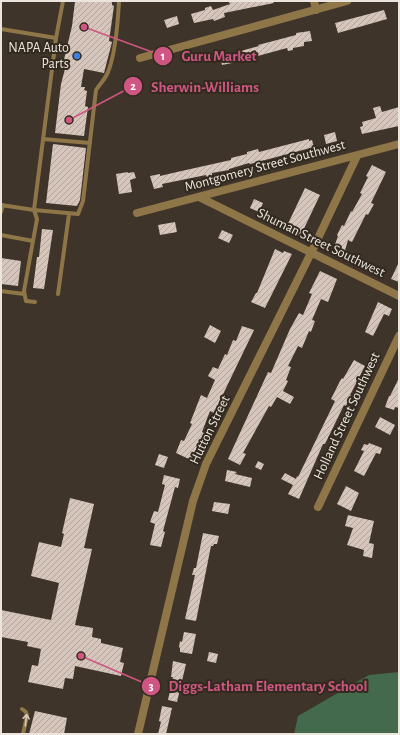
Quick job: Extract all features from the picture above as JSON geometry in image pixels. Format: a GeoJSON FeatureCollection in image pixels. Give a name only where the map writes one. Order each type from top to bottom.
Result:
{"type":"FeatureCollection","features":[{"type":"Feature","properties":{"kind":"street"},"geometry":{"type":"LineString","coordinates":[[314,1],[316,10]]}},
{"type":"Feature","properties":{"kind":"street"},"geometry":{"type":"LineString","coordinates":[[140,58],[347,1]]}},
{"type":"Feature","properties":{"kind":"street","name":"Montgomery Street Southwest"},"geometry":{"type":"LineString","coordinates":[[137,213],[399,144]]}},
{"type":"Feature","properties":{"kind":"street","name":"Hutton Street"},"geometry":{"type":"LineString","coordinates":[[138,734],[193,500],[206,464],[311,253],[357,156]]}},
{"type":"Feature","properties":{"kind":"street","name":"Shuman Street Southwest"},"geometry":{"type":"LineString","coordinates":[[199,197],[399,296]]}},
{"type":"Feature","properties":{"kind":"street","name":"Holland Street Southwest"},"geometry":{"type":"LineString","coordinates":[[318,507],[399,336]]}},
{"type":"Feature","properties":{"kind":"lane"},"geometry":{"type":"LineString","coordinates":[[35,302],[26,301],[24,291],[37,219],[34,210],[56,38],[63,1]]}},
{"type":"Feature","properties":{"kind":"lane"},"geometry":{"type":"LineString","coordinates":[[1,212],[2,205],[34,210],[78,214],[83,201],[96,90],[108,73],[112,57],[119,1]]}},
{"type":"Feature","properties":{"kind":"lane"},"geometry":{"type":"LineString","coordinates":[[1,29],[56,38]]}},
{"type":"Feature","properties":{"kind":"lane"},"geometry":{"type":"LineString","coordinates":[[43,139],[90,144]]}},
{"type":"Feature","properties":{"kind":"lane"},"geometry":{"type":"LineString","coordinates":[[58,294],[68,214]]}},
{"type":"Feature","properties":{"kind":"lane"},"geometry":{"type":"LineString","coordinates":[[1,235],[33,241]]}},
{"type":"Feature","properties":{"kind":"lane"},"geometry":{"type":"LineString","coordinates":[[1,291],[24,294]]}},
{"type":"Feature","properties":{"kind":"lane"},"geometry":{"type":"LineString","coordinates":[[22,709],[26,712],[27,716],[23,734]]}},
{"type":"Feature","properties":{"kind":"green space"},"geometry":{"type":"Polygon","coordinates":[[[399,672],[399,734],[294,734],[298,716],[369,675],[399,672]]]}},
{"type":"Feature","properties":{"kind":"building"},"geometry":{"type":"Polygon","coordinates":[[[75,1],[112,1],[112,5],[114,6],[109,41],[112,42],[104,73],[84,69],[81,87],[85,87],[84,90],[87,91],[85,106],[88,107],[84,136],[55,133],[61,84],[66,65],[63,64],[72,26],[75,1]]]}},
{"type":"Feature","properties":{"kind":"building"},"geometry":{"type":"Polygon","coordinates":[[[273,1],[274,3],[224,13],[225,17],[214,21],[213,19],[194,23],[191,14],[205,10],[205,8],[211,6],[213,10],[230,4],[229,2],[273,1]]]}},
{"type":"Feature","properties":{"kind":"building"},"geometry":{"type":"Polygon","coordinates":[[[384,10],[387,19],[338,33],[335,23],[384,10]]]}},
{"type":"Feature","properties":{"kind":"building"},"geometry":{"type":"Polygon","coordinates":[[[177,16],[179,24],[167,28],[164,20],[177,16]]]}},
{"type":"Feature","properties":{"kind":"building"},"geometry":{"type":"Polygon","coordinates":[[[310,31],[312,41],[304,42],[304,46],[293,48],[293,50],[288,51],[287,48],[254,58],[222,65],[220,55],[259,46],[258,45],[296,35],[296,33],[310,31]]]}},
{"type":"Feature","properties":{"kind":"building"},"geometry":{"type":"Polygon","coordinates":[[[380,106],[382,112],[399,107],[399,126],[362,134],[360,127],[363,126],[362,122],[376,118],[373,108],[380,106]]]}},
{"type":"Feature","properties":{"kind":"building"},"geometry":{"type":"Polygon","coordinates":[[[335,132],[337,141],[326,144],[324,135],[335,132]]]}},
{"type":"Feature","properties":{"kind":"building"},"geometry":{"type":"Polygon","coordinates":[[[309,139],[309,141],[312,140],[314,147],[250,164],[249,163],[229,170],[212,173],[212,176],[207,177],[206,175],[162,184],[163,187],[154,189],[150,176],[160,174],[160,176],[231,160],[231,158],[247,154],[247,152],[258,149],[259,152],[309,139]]]}},
{"type":"Feature","properties":{"kind":"building"},"geometry":{"type":"Polygon","coordinates":[[[53,144],[86,148],[80,200],[77,206],[46,203],[53,144]]]}},
{"type":"Feature","properties":{"kind":"building"},"geometry":{"type":"Polygon","coordinates":[[[372,165],[386,172],[371,203],[374,204],[368,215],[366,214],[352,242],[348,240],[344,254],[333,250],[338,236],[337,235],[342,225],[344,226],[351,211],[352,212],[362,194],[360,193],[372,165]]]}},
{"type":"Feature","properties":{"kind":"building"},"geometry":{"type":"Polygon","coordinates":[[[134,172],[136,178],[130,180],[132,192],[119,194],[116,174],[134,172]]]}},
{"type":"Feature","properties":{"kind":"building"},"geometry":{"type":"Polygon","coordinates":[[[305,188],[320,195],[300,237],[285,230],[305,188]]]}},
{"type":"Feature","properties":{"kind":"building"},"geometry":{"type":"Polygon","coordinates":[[[254,199],[263,203],[259,212],[250,208],[254,199]]]}},
{"type":"Feature","properties":{"kind":"building"},"geometry":{"type":"Polygon","coordinates":[[[175,222],[177,232],[160,235],[158,225],[175,222]]]}},
{"type":"Feature","properties":{"kind":"building"},"geometry":{"type":"Polygon","coordinates":[[[42,229],[53,230],[44,289],[33,288],[37,257],[39,257],[42,229]]]}},
{"type":"Feature","properties":{"kind":"building"},"geometry":{"type":"Polygon","coordinates":[[[222,230],[233,235],[229,243],[218,238],[222,230]]]}},
{"type":"Feature","properties":{"kind":"building"},"geometry":{"type":"Polygon","coordinates":[[[275,249],[283,253],[284,251],[292,254],[265,308],[251,302],[257,293],[275,249]]]}},
{"type":"Feature","properties":{"kind":"building"},"geometry":{"type":"Polygon","coordinates":[[[1,258],[21,261],[18,286],[1,284],[1,258]]]}},
{"type":"Feature","properties":{"kind":"building"},"geometry":{"type":"Polygon","coordinates":[[[399,262],[399,282],[391,279],[399,262]]]}},
{"type":"Feature","properties":{"kind":"building"},"geometry":{"type":"Polygon","coordinates":[[[320,271],[337,279],[328,302],[321,299],[312,320],[315,321],[311,332],[309,331],[302,348],[298,346],[288,366],[291,367],[286,380],[288,381],[283,391],[294,397],[290,404],[277,397],[271,407],[269,406],[243,453],[246,454],[240,465],[228,459],[268,372],[271,373],[290,329],[299,313],[303,315],[312,294],[309,293],[320,271]]]}},
{"type":"Feature","properties":{"kind":"building"},"geometry":{"type":"Polygon","coordinates":[[[378,302],[392,309],[389,316],[384,314],[373,336],[365,332],[378,302]]]}},
{"type":"Feature","properties":{"kind":"building"},"geometry":{"type":"Polygon","coordinates":[[[210,325],[221,331],[215,343],[204,337],[210,325]]]}},
{"type":"Feature","properties":{"kind":"building"},"geometry":{"type":"Polygon","coordinates":[[[242,326],[254,330],[214,413],[210,411],[202,432],[204,433],[191,460],[176,453],[181,440],[184,441],[192,424],[190,423],[201,395],[207,398],[215,380],[208,376],[213,367],[218,369],[225,354],[227,355],[233,340],[236,341],[242,326]]]}},
{"type":"Feature","properties":{"kind":"building"},"geometry":{"type":"Polygon","coordinates":[[[354,360],[365,366],[346,406],[344,405],[325,444],[323,444],[299,499],[288,494],[293,485],[281,479],[285,473],[296,479],[297,476],[298,477],[335,401],[331,399],[340,381],[342,378],[343,379],[354,360]]]}},
{"type":"Feature","properties":{"kind":"building"},"geometry":{"type":"Polygon","coordinates":[[[399,378],[399,408],[395,407],[394,410],[385,407],[399,378]]]}},
{"type":"Feature","properties":{"kind":"building"},"geometry":{"type":"Polygon","coordinates":[[[380,417],[395,425],[390,435],[375,427],[380,417]]]}},
{"type":"Feature","properties":{"kind":"building"},"geometry":{"type":"Polygon","coordinates":[[[369,443],[382,448],[380,454],[376,453],[364,476],[354,471],[364,451],[361,450],[364,444],[368,445],[369,443]]]}},
{"type":"Feature","properties":{"kind":"building"},"geometry":{"type":"Polygon","coordinates":[[[159,454],[168,457],[164,468],[155,465],[159,454]]]}},
{"type":"Feature","properties":{"kind":"building"},"geometry":{"type":"Polygon","coordinates":[[[258,461],[264,464],[261,470],[255,467],[258,461]]]}},
{"type":"Feature","properties":{"kind":"building"},"geometry":{"type":"Polygon","coordinates":[[[227,470],[237,472],[235,474],[252,478],[250,487],[225,481],[227,470]]]}},
{"type":"Feature","properties":{"kind":"building"},"geometry":{"type":"Polygon","coordinates":[[[164,475],[180,479],[178,488],[175,487],[163,531],[165,532],[161,547],[150,545],[155,524],[150,522],[154,511],[158,512],[165,485],[162,484],[164,475]]]}},
{"type":"Feature","properties":{"kind":"building"},"geometry":{"type":"Polygon","coordinates":[[[346,486],[359,493],[351,511],[337,504],[346,486]]]}},
{"type":"Feature","properties":{"kind":"building"},"geometry":{"type":"Polygon","coordinates":[[[70,498],[94,504],[84,548],[92,549],[75,625],[93,628],[92,637],[101,639],[101,643],[123,648],[120,662],[124,663],[121,676],[75,666],[73,679],[65,678],[63,689],[28,682],[32,665],[38,666],[41,649],[27,646],[28,642],[1,637],[1,610],[51,620],[59,583],[31,576],[39,542],[61,547],[64,534],[62,533],[70,498]]]}},
{"type":"Feature","properties":{"kind":"building"},"geometry":{"type":"Polygon","coordinates":[[[214,502],[230,504],[228,514],[212,511],[214,502]]]}},
{"type":"Feature","properties":{"kind":"building"},"geometry":{"type":"Polygon","coordinates":[[[348,515],[374,521],[369,543],[374,544],[372,558],[363,556],[364,550],[347,545],[353,528],[345,526],[348,515]]]}},
{"type":"Feature","properties":{"kind":"building"},"geometry":{"type":"Polygon","coordinates":[[[203,533],[219,536],[217,544],[211,546],[196,621],[185,619],[195,575],[192,575],[194,568],[196,568],[203,533]]]}},
{"type":"Feature","properties":{"kind":"building"},"geometry":{"type":"Polygon","coordinates":[[[184,632],[196,634],[192,654],[180,652],[180,641],[182,642],[184,632]]]}},
{"type":"Feature","properties":{"kind":"building"},"geometry":{"type":"Polygon","coordinates":[[[209,652],[218,654],[216,663],[207,661],[209,652]]]}},
{"type":"Feature","properties":{"kind":"building"},"geometry":{"type":"Polygon","coordinates":[[[173,661],[186,664],[177,702],[168,700],[173,677],[171,677],[173,661]]]}},
{"type":"Feature","properties":{"kind":"building"},"geometry":{"type":"Polygon","coordinates":[[[162,706],[172,708],[166,734],[158,734],[161,722],[159,721],[162,706]]]}},
{"type":"Feature","properties":{"kind":"building"},"geometry":{"type":"Polygon","coordinates":[[[35,711],[67,718],[64,734],[29,734],[35,711]]]}},
{"type":"Feature","properties":{"kind":"place","name":"Guru Market"},"geometry":{"type":"Point","coordinates":[84,27]}},
{"type":"Feature","properties":{"kind":"place","name":"NAPA Auto Parts"},"geometry":{"type":"Point","coordinates":[77,56]}},
{"type":"Feature","properties":{"kind":"place","name":"Sherwin-Williams"},"geometry":{"type":"Point","coordinates":[69,120]}},
{"type":"Feature","properties":{"kind":"place","name":"Diggs-Latham Elementary School"},"geometry":{"type":"Point","coordinates":[81,656]}}]}
